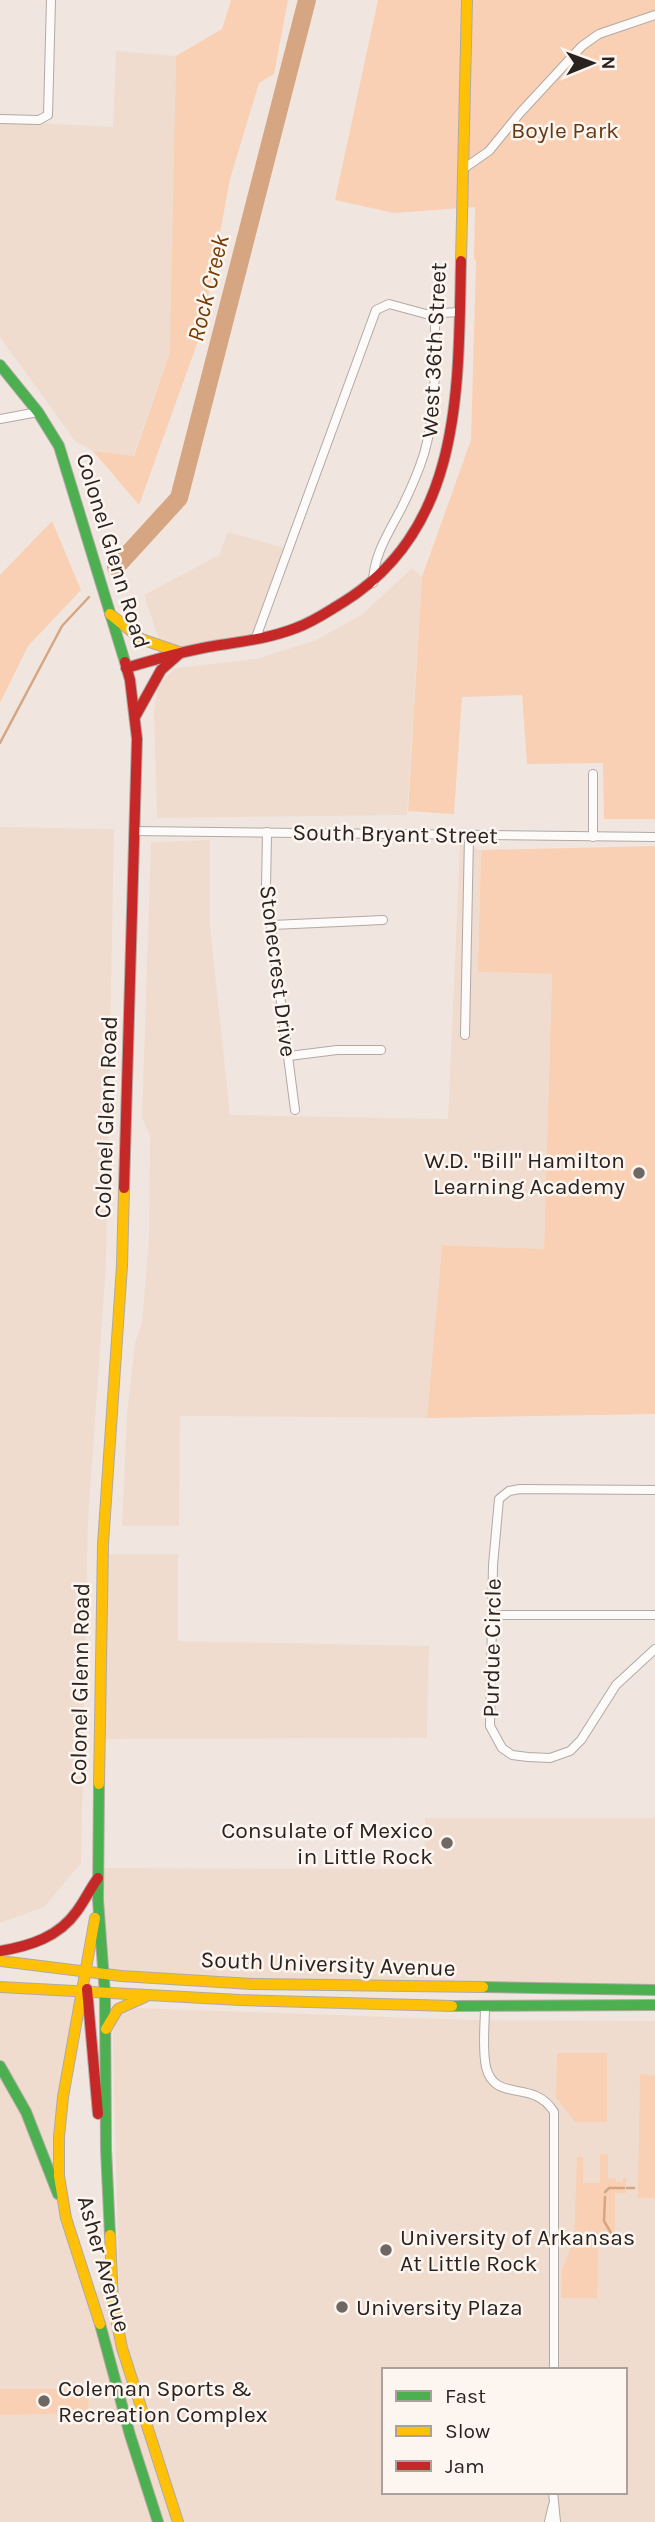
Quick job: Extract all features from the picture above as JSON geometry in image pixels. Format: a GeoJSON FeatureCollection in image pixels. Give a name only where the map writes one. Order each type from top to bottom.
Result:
{"type":"FeatureCollection","features":[{"type":"Feature","properties":{"kind":"main road","name":"West 36th Street"},"geometry":{"type":"LineString","coordinates":[[126,667],[182,652],[255,640],[309,623],[344,604],[373,583],[393,564],[419,529],[437,490],[454,422],[467,0]]}},
{"type":"Feature","properties":{"kind":"main road","name":"Colonel Glenn Road"},"geometry":{"type":"LineString","coordinates":[[0,365],[38,412],[59,446],[126,667],[136,715],[122,1254],[103,1554],[98,1900],[104,1974]]}},
{"type":"Feature","properties":{"kind":"main road"},"geometry":{"type":"LineString","coordinates":[[110,614],[136,638],[182,652]]}},
{"type":"Feature","properties":{"kind":"main road"},"geometry":{"type":"LineString","coordinates":[[136,715],[162,670],[182,652]]}},
{"type":"Feature","properties":{"kind":"main road"},"geometry":{"type":"LineString","coordinates":[[0,1951],[32,1945],[51,1937],[72,1918],[98,1878]]}},
{"type":"Feature","properties":{"kind":"main road","name":"Colonel Glenn Road"},"geometry":{"type":"LineString","coordinates":[[85,1994],[86,1971],[98,1900]]}},
{"type":"Feature","properties":{"kind":"main road","name":"South University Avenue"},"geometry":{"type":"LineString","coordinates":[[0,1961],[104,1974],[262,1984],[655,1990]]}},
{"type":"Feature","properties":{"kind":"main road","name":"Asher Avenue"},"geometry":{"type":"LineString","coordinates":[[104,1974],[110,2258],[117,2327],[178,2522]]}},
{"type":"Feature","properties":{"kind":"main road","name":"South University Avenue"},"geometry":{"type":"LineString","coordinates":[[0,1987],[85,1994],[279,2002],[485,2006],[655,2005]]}},
{"type":"Feature","properties":{"kind":"main road"},"geometry":{"type":"LineString","coordinates":[[85,1994],[99,2116],[106,2149]]}},
{"type":"Feature","properties":{"kind":"main road","name":"Asher Avenue"},"geometry":{"type":"LineString","coordinates":[[85,1994],[58,2137],[59,2176],[66,2218],[92,2292],[130,2435],[158,2522]]}},
{"type":"Feature","properties":{"kind":"main road"},"geometry":{"type":"LineString","coordinates":[[105,2032],[118,2008],[148,1996]]}},
{"type":"Feature","properties":{"kind":"main road"},"geometry":{"type":"LineString","coordinates":[[0,2066],[18,2093],[34,2126],[66,2218]]}},
{"type":"Feature","properties":{"kind":"street"},"geometry":{"type":"LineString","coordinates":[[0,119],[45,119],[49,111],[51,0]]}},
{"type":"Feature","properties":{"kind":"street"},"geometry":{"type":"LineString","coordinates":[[463,169],[489,151],[582,46],[599,34],[655,15]]}},
{"type":"Feature","properties":{"kind":"street"},"geometry":{"type":"LineString","coordinates":[[255,640],[376,310],[390,304],[435,315],[459,312]]}},
{"type":"Feature","properties":{"kind":"street"},"geometry":{"type":"LineString","coordinates":[[373,583],[373,570],[424,453],[432,405],[435,315]]}},
{"type":"Feature","properties":{"kind":"street"},"geometry":{"type":"LineString","coordinates":[[0,419],[38,412]]}},
{"type":"Feature","properties":{"kind":"street"},"geometry":{"type":"LineString","coordinates":[[593,774],[593,837]]}},
{"type":"Feature","properties":{"kind":"street","name":"South Bryant Street"},"geometry":{"type":"LineString","coordinates":[[134,831],[655,837]]}},
{"type":"Feature","properties":{"kind":"street","name":"Stonecrest Drive"},"geometry":{"type":"LineString","coordinates":[[267,832],[266,888],[295,1110]]}},
{"type":"Feature","properties":{"kind":"street"},"geometry":{"type":"LineString","coordinates":[[465,1035],[470,836]]}},
{"type":"Feature","properties":{"kind":"street"},"geometry":{"type":"LineString","coordinates":[[272,925],[383,920]]}},
{"type":"Feature","properties":{"kind":"street"},"geometry":{"type":"LineString","coordinates":[[289,1055],[337,1050],[381,1050]]}},
{"type":"Feature","properties":{"kind":"street","name":"Purdue Circle"},"geometry":{"type":"LineString","coordinates":[[655,1490],[520,1489],[503,1494],[497,1506],[490,1726],[498,1743],[512,1755],[550,1758],[570,1751],[581,1740],[615,1685],[655,1649]]}},
{"type":"Feature","properties":{"kind":"street"},"geometry":{"type":"LineString","coordinates":[[493,1615],[655,1615]]}},
{"type":"Feature","properties":{"kind":"street"},"geometry":{"type":"LineString","coordinates":[[485,2006],[485,2062],[491,2078],[502,2088],[539,2095],[554,2112],[554,2368]]}},
{"type":"Feature","properties":{"kind":"street"},"geometry":{"type":"LineString","coordinates":[[553,2494],[556,2522]]}},
{"type":"Feature","properties":{"kind":"street"},"geometry":{"type":"LineString","coordinates":[[549,2522],[553,2505]]}},
{"type":"Feature","properties":{"kind":"shaded area"},"geometry":{"type":"Polygon","coordinates":[[[116,51],[176,56],[171,349],[133,456],[93,451],[75,441],[0,337],[0,121],[113,127],[116,51]]]}},
{"type":"Feature","properties":{"kind":"shaded area"},"geometry":{"type":"Polygon","coordinates":[[[228,532],[288,549],[255,640],[182,652],[162,648],[144,595],[219,555],[228,532]]]}},
{"type":"Feature","properties":{"kind":"shaded area"},"geometry":{"type":"Polygon","coordinates":[[[412,568],[422,577],[407,815],[157,818],[154,711],[158,686],[175,668],[256,659],[314,641],[363,614],[412,568]]]}},
{"type":"Feature","properties":{"kind":"shaded area"},"geometry":{"type":"Polygon","coordinates":[[[0,827],[114,829],[106,1265],[88,1521],[81,1863],[44,1907],[0,1923],[0,827]]]}},
{"type":"Feature","properties":{"kind":"shaded area"},"geometry":{"type":"Polygon","coordinates":[[[210,840],[210,925],[230,1115],[448,1119],[460,844],[481,850],[478,972],[552,974],[544,1249],[442,1245],[427,1418],[180,1416],[179,1526],[122,1526],[127,1414],[135,1343],[142,1323],[149,1239],[150,1136],[142,1117],[151,842],[210,840]]]}},
{"type":"Feature","properties":{"kind":"shaded area"},"geometry":{"type":"Polygon","coordinates":[[[103,1554],[178,1554],[178,1641],[429,1646],[427,1738],[99,1739],[103,1554]]]}},
{"type":"Feature","properties":{"kind":"shaded area"},"geometry":{"type":"Polygon","coordinates":[[[425,1818],[655,1818],[655,1990],[484,1989],[104,1974],[98,1868],[424,1869],[425,1818]]]}},
{"type":"Feature","properties":{"kind":"shaded area","name":"University of Arkansas At Little Rock"},"geometry":{"type":"Polygon","coordinates":[[[0,1985],[82,1994],[59,2176],[92,2292],[119,2288],[112,2007],[473,2020],[655,2021],[655,2522],[0,2522],[0,1985]]]}},
{"type":"Feature","properties":{"kind":"green space"},"geometry":{"type":"Polygon","coordinates":[[[231,0],[288,0],[274,74],[259,83],[230,179],[202,330],[139,505],[93,451],[134,456],[170,352],[176,56],[222,29],[231,0]]]}},
{"type":"Feature","properties":{"kind":"green space","name":"Boyle Park"},"geometry":{"type":"Polygon","coordinates":[[[378,0],[655,0],[655,819],[604,819],[603,763],[527,764],[522,695],[462,697],[454,814],[408,811],[422,577],[471,440],[475,207],[394,213],[335,200],[378,0]]]}},
{"type":"Feature","properties":{"kind":"green space"},"geometry":{"type":"Polygon","coordinates":[[[52,521],[81,590],[28,646],[0,703],[0,575],[52,521]]]}},
{"type":"Feature","properties":{"kind":"green space"},"geometry":{"type":"Polygon","coordinates":[[[655,846],[655,1414],[427,1418],[442,1245],[544,1249],[552,974],[478,972],[481,850],[655,846]]]}},
{"type":"Feature","properties":{"kind":"green space"},"geometry":{"type":"Polygon","coordinates":[[[557,2053],[607,2053],[607,2122],[575,2122],[556,2097],[557,2053]]]}},
{"type":"Feature","properties":{"kind":"green space"},"geometry":{"type":"Polygon","coordinates":[[[640,2074],[655,2076],[655,2198],[638,2198],[640,2074]]]}},
{"type":"Feature","properties":{"kind":"green space"},"geometry":{"type":"Polygon","coordinates":[[[600,2154],[608,2154],[608,2178],[616,2178],[616,2182],[622,2182],[623,2178],[626,2178],[626,2193],[615,2193],[615,2242],[598,2242],[597,2298],[561,2298],[562,2270],[574,2241],[577,2157],[583,2157],[583,2183],[600,2183],[600,2154]]]}},
{"type":"Feature","properties":{"kind":"green space","name":"Coleman Sports & Recreation Complex"},"geometry":{"type":"Polygon","coordinates":[[[0,2389],[88,2389],[89,2413],[0,2415],[0,2389]]]}},
{"type":"Feature","properties":{"kind":"waterway","name":"Rock Creek"},"geometry":{"type":"LineString","coordinates":[[116,567],[179,498],[307,0]]}},
{"type":"Feature","properties":{"kind":"waterway"},"geometry":{"type":"LineString","coordinates":[[0,743],[62,626],[89,597]]}},
{"type":"Feature","properties":{"kind":"waterway"},"geometry":{"type":"LineString","coordinates":[[605,2192],[609,2188],[624,2188]]}},
{"type":"Feature","properties":{"kind":"waterway"},"geometry":{"type":"LineString","coordinates":[[627,2188],[634,2188]]}},
{"type":"Feature","properties":{"kind":"waterway"},"geometry":{"type":"LineString","coordinates":[[605,2197],[604,2221],[614,2238]]}},
{"type":"Feature","properties":{"kind":"traffic: fast"},"geometry":{"type":"LineString","coordinates":[[0,365],[38,412],[59,446],[125,662]]}},
{"type":"Feature","properties":{"kind":"traffic: fast"},"geometry":{"type":"LineString","coordinates":[[99,1784],[98,1900],[105,1994],[106,2149],[110,2235]]}},
{"type":"Feature","properties":{"kind":"traffic: fast"},"geometry":{"type":"LineString","coordinates":[[483,1987],[655,1990]]}},
{"type":"Feature","properties":{"kind":"traffic: fast"},"geometry":{"type":"LineString","coordinates":[[452,2006],[655,2005]]}},
{"type":"Feature","properties":{"kind":"traffic: fast"},"geometry":{"type":"LineString","coordinates":[[0,2066],[26,2112],[58,2194]]}},
{"type":"Feature","properties":{"kind":"traffic: fast"},"geometry":{"type":"LineString","coordinates":[[100,2324],[130,2435],[158,2522]]}},
{"type":"Feature","properties":{"kind":"traffic: slow"},"geometry":{"type":"LineString","coordinates":[[461,261],[467,0]]}},
{"type":"Feature","properties":{"kind":"traffic: slow"},"geometry":{"type":"LineString","coordinates":[[110,614],[141,639],[179,652]]}},
{"type":"Feature","properties":{"kind":"traffic: slow"},"geometry":{"type":"LineString","coordinates":[[99,1784],[103,1544],[122,1266],[124,1188]]}},
{"type":"Feature","properties":{"kind":"traffic: slow"},"geometry":{"type":"LineString","coordinates":[[95,1918],[63,2097],[59,2176],[66,2218],[100,2324]]}},
{"type":"Feature","properties":{"kind":"traffic: slow"},"geometry":{"type":"LineString","coordinates":[[0,1961],[121,1976],[252,1984],[483,1987]]}},
{"type":"Feature","properties":{"kind":"traffic: slow"},"geometry":{"type":"LineString","coordinates":[[0,1987],[240,2000],[452,2006]]}},
{"type":"Feature","properties":{"kind":"traffic: slow"},"geometry":{"type":"LineString","coordinates":[[106,2029],[118,2009],[145,1997]]}},
{"type":"Feature","properties":{"kind":"traffic: slow"},"geometry":{"type":"LineString","coordinates":[[110,2235],[113,2302],[122,2348],[178,2522]]}},
{"type":"Feature","properties":{"kind":"traffic: jam"},"geometry":{"type":"LineString","coordinates":[[126,668],[187,651],[264,638],[314,620],[342,603],[382,572],[412,536],[432,495],[446,451],[454,405],[458,357],[461,261]]}},
{"type":"Feature","properties":{"kind":"traffic: jam"},"geometry":{"type":"LineString","coordinates":[[136,715],[161,670],[178,655]]}},
{"type":"Feature","properties":{"kind":"traffic: jam"},"geometry":{"type":"LineString","coordinates":[[124,1188],[137,739],[130,680],[125,662]]}},
{"type":"Feature","properties":{"kind":"traffic: jam"},"geometry":{"type":"LineString","coordinates":[[0,1951],[33,1943],[62,1928],[77,1911],[98,1878]]}},
{"type":"Feature","properties":{"kind":"traffic: jam"},"geometry":{"type":"LineString","coordinates":[[87,1989],[98,2114]]}},
{"type":"Feature","properties":{"kind":"place","name":"W.D. \"Bill\" Hamilton Learning Academy"},"geometry":{"type":"Point","coordinates":[639,1173]}},
{"type":"Feature","properties":{"kind":"place","name":"Consulate of Mexico in Little Rock"},"geometry":{"type":"Point","coordinates":[447,1843]}},
{"type":"Feature","properties":{"kind":"place","name":"University of Arkansas At Little Rock"},"geometry":{"type":"Point","coordinates":[386,2250]}},
{"type":"Feature","properties":{"kind":"place","name":"University Plaza"},"geometry":{"type":"Point","coordinates":[342,2307]}},
{"type":"Feature","properties":{"kind":"place","name":"Coleman Sports & Recreation Complex"},"geometry":{"type":"Point","coordinates":[44,2401]}}]}
